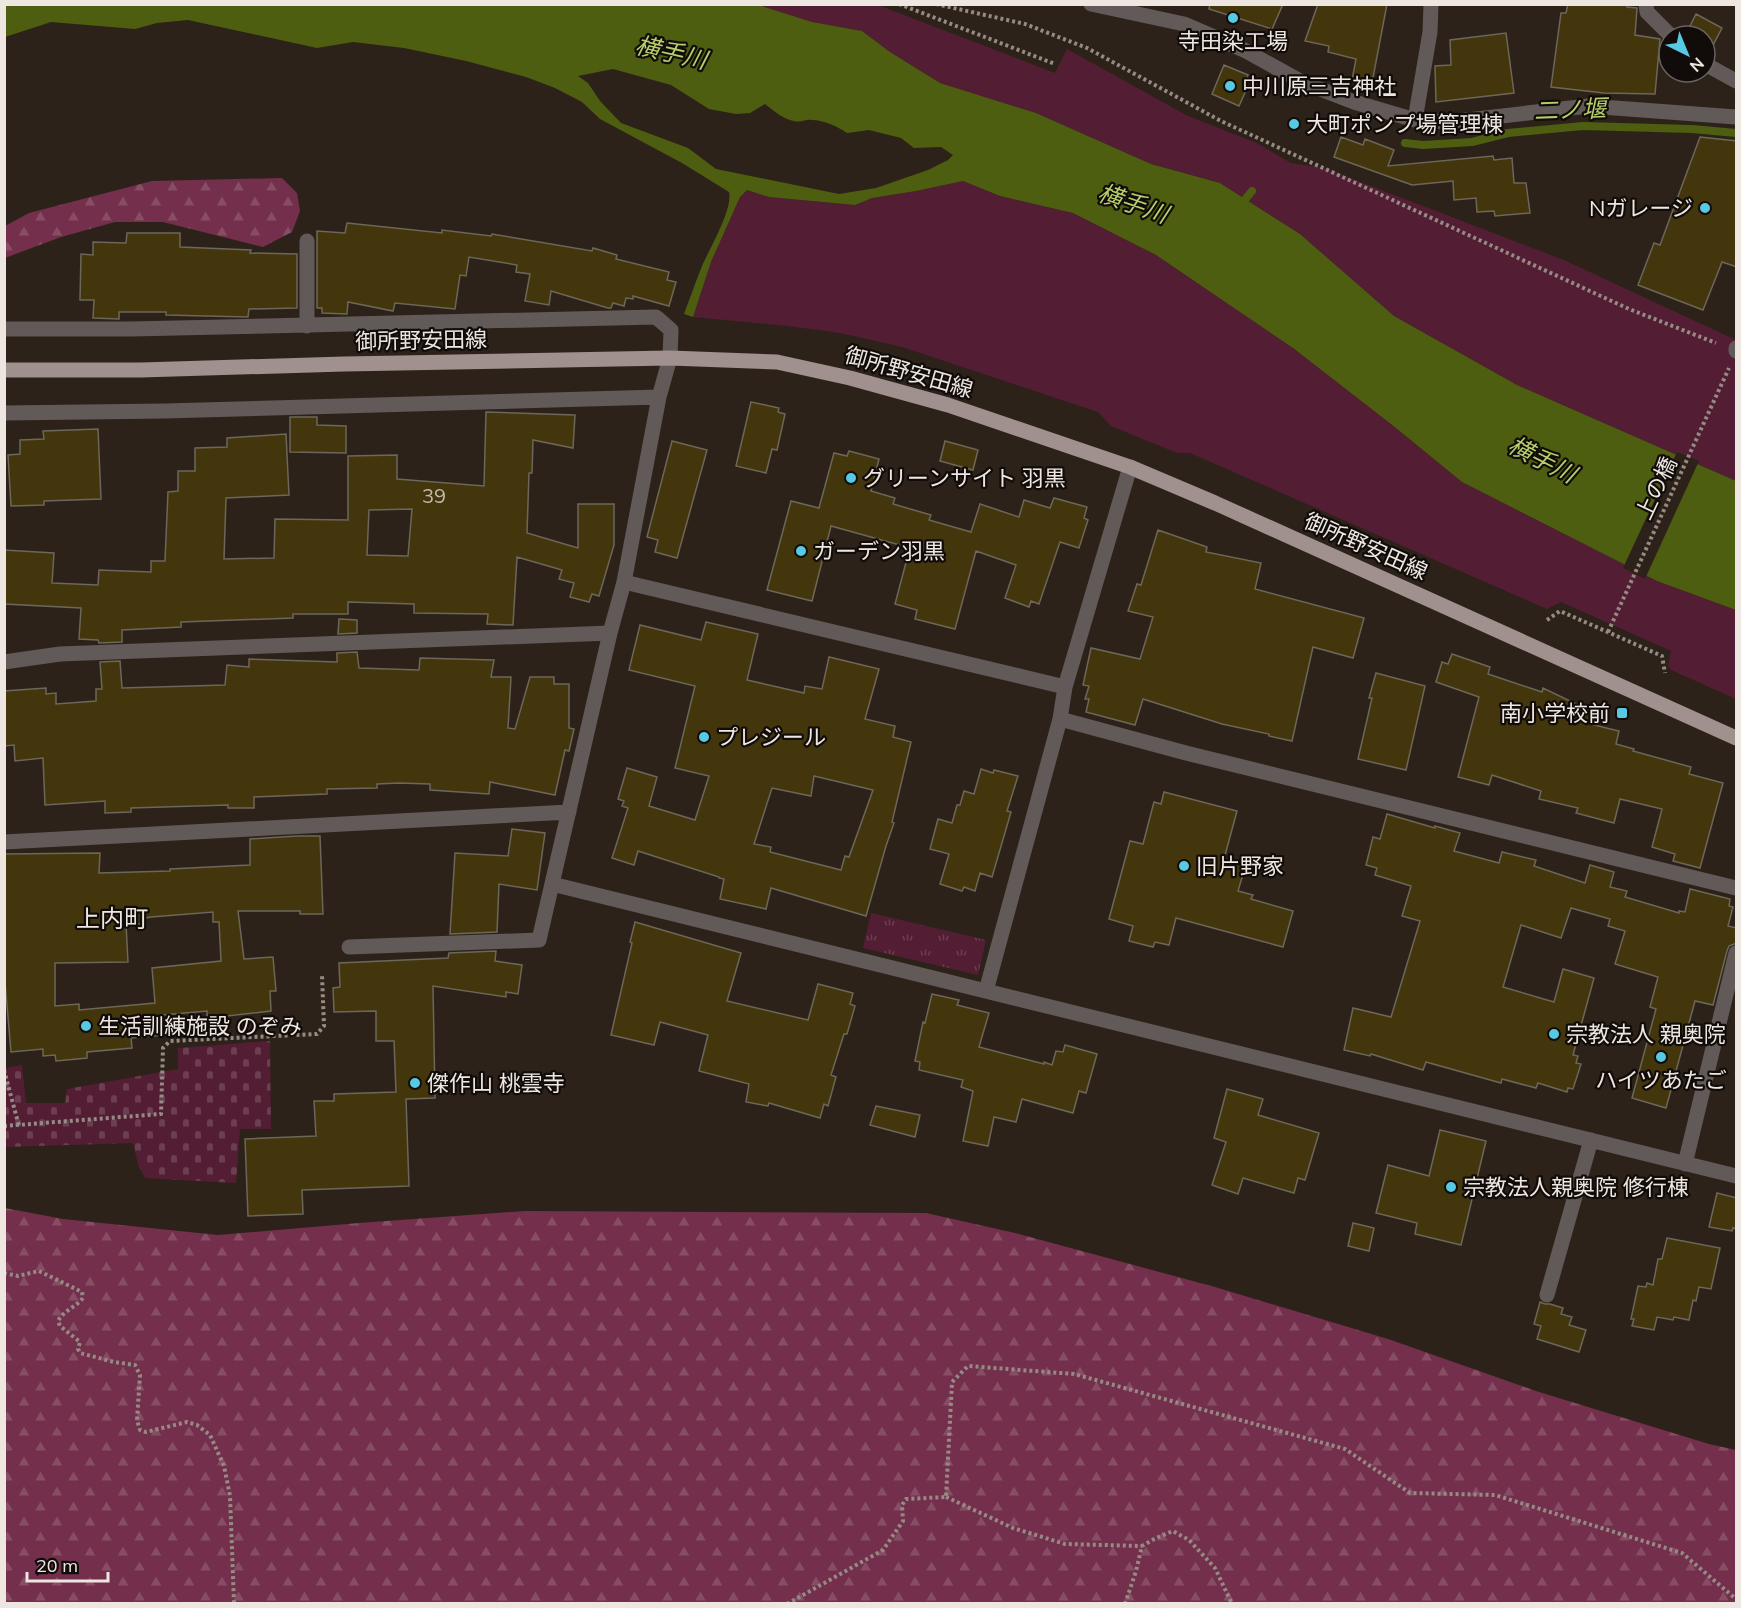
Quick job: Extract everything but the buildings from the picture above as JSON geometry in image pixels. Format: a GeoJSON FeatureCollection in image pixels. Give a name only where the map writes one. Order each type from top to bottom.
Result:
{"type":"FeatureCollection","features":[{"type":"Feature","properties":{"kind":"main road","name":"御所野安田線"},"geometry":{"type":"LineString","coordinates":[[4,370],[141,370],[356,363],[670,358],[777,362],[850,378],[948,405],[1130,467],[1215,502],[1737,738]]}},
{"type":"Feature","properties":{"kind":"street"},"geometry":{"type":"LineString","coordinates":[[1091,4],[1184,24],[1245,50],[1302,82],[1354,102],[1415,120],[1450,122],[1588,106],[1737,117]]}},
{"type":"Feature","properties":{"kind":"street"},"geometry":{"type":"LineString","coordinates":[[1415,120],[1430,32],[1431,4]]}},
{"type":"Feature","properties":{"kind":"street"},"geometry":{"type":"LineString","coordinates":[[1646,4],[1647,12],[1659,24]]}},
{"type":"Feature","properties":{"kind":"street"},"geometry":{"type":"LineString","coordinates":[[1717,70],[1737,81]]}},
{"type":"Feature","properties":{"kind":"street"},"geometry":{"type":"LineString","coordinates":[[307,241],[307,326]]}},
{"type":"Feature","properties":{"kind":"street"},"geometry":{"type":"LineString","coordinates":[[4,329],[119,330],[656,317],[671,330],[670,358],[659,398],[624,582],[610,633],[539,940],[349,947]]}},
{"type":"Feature","properties":{"kind":"street"},"geometry":{"type":"LineString","coordinates":[[4,413],[659,398]]}},
{"type":"Feature","properties":{"kind":"street"},"geometry":{"type":"LineString","coordinates":[[986,991],[1060,719],[1065,687],[1130,467]]}},
{"type":"Feature","properties":{"kind":"street"},"geometry":{"type":"LineString","coordinates":[[624,582],[1065,687]]}},
{"type":"Feature","properties":{"kind":"street"},"geometry":{"type":"LineString","coordinates":[[4,662],[60,654],[610,633]]}},
{"type":"Feature","properties":{"kind":"street"},"geometry":{"type":"LineString","coordinates":[[1060,719],[1186,753],[1737,888]]}},
{"type":"Feature","properties":{"kind":"street"},"geometry":{"type":"LineString","coordinates":[[4,842],[569,812]]}},
{"type":"Feature","properties":{"kind":"street"},"geometry":{"type":"LineString","coordinates":[[552,884],[1737,1176]]}},
{"type":"Feature","properties":{"kind":"street"},"geometry":{"type":"LineString","coordinates":[[1685,1164],[1737,953]]}},
{"type":"Feature","properties":{"kind":"street"},"geometry":{"type":"LineString","coordinates":[[1547,1295],[1591,1140]]}},
{"type":"Feature","properties":{"kind":"path"},"geometry":{"type":"LineString","coordinates":[[899,4],[1055,64]]}},
{"type":"Feature","properties":{"kind":"path"},"geometry":{"type":"LineString","coordinates":[[936,4],[1025,24],[1087,48],[1221,121],[1629,309],[1736,349]]}},
{"type":"Feature","properties":{"kind":"path","name":"上の橋"},"geometry":{"type":"LineString","coordinates":[[1608,632],[1729,369]]}},
{"type":"Feature","properties":{"kind":"path"},"geometry":{"type":"LineString","coordinates":[[1546,620],[1560,611],[1662,656],[1665,673]]}},
{"type":"Feature","properties":{"kind":"path"},"geometry":{"type":"LineString","coordinates":[[4,1126],[161,1114],[163,1048],[170,1041],[317,1034],[324,1026],[322,975]]}},
{"type":"Feature","properties":{"kind":"path"},"geometry":{"type":"LineString","coordinates":[[4,1070],[19,1126]]}},
{"type":"Feature","properties":{"kind":"path"},"geometry":{"type":"LineString","coordinates":[[4,1272],[18,1276],[39,1271],[82,1292],[83,1298],[62,1314],[58,1321],[60,1326],[80,1342],[78,1349],[80,1353],[135,1365],[140,1375],[137,1420],[140,1430],[146,1432],[187,1422],[197,1425],[210,1435],[224,1466],[230,1496],[234,1604]]}},
{"type":"Feature","properties":{"kind":"path"},"geometry":{"type":"LineString","coordinates":[[946,1497],[951,1382],[968,1366],[1074,1374],[1345,1449],[1410,1493],[1495,1495],[1682,1553],[1737,1599]]}},
{"type":"Feature","properties":{"kind":"path"},"geometry":{"type":"LineString","coordinates":[[787,1604],[883,1550],[903,1521],[902,1505],[906,1499],[946,1497],[1013,1528],[1065,1544],[1142,1546],[1173,1531],[1189,1540],[1215,1568],[1232,1604]]}},
{"type":"Feature","properties":{"kind":"path"},"geometry":{"type":"LineString","coordinates":[[1125,1604],[1142,1546]]}},
{"type":"Feature","properties":{"kind":"green space"},"geometry":{"type":"Polygon","coordinates":[[[755,5],[878,5],[1055,73],[1067,49],[1188,116],[1257,143],[1291,163],[1324,168],[1564,260],[1736,340],[1736,481],[1517,385],[1394,316],[1300,234],[1220,183],[1151,164],[1036,113],[940,83],[890,52],[862,31],[812,22],[755,5]]]}},
{"type":"Feature","properties":{"kind":"green space"},"geometry":{"type":"Polygon","coordinates":[[[282,178],[297,193],[300,211],[292,232],[263,247],[163,222],[115,222],[61,237],[5,258],[5,226],[29,213],[152,181],[282,178]]]}},
{"type":"Feature","properties":{"kind":"green space"},"geometry":{"type":"Polygon","coordinates":[[[963,181],[1000,196],[1073,213],[1156,255],[1293,348],[1462,482],[1657,581],[1736,610],[1736,699],[1671,670],[1668,666],[1671,651],[1561,602],[1547,609],[1190,453],[1177,453],[1111,426],[1098,412],[902,347],[840,333],[693,317],[711,262],[740,197],[747,190],[770,197],[854,205],[872,198],[963,181]]]}},
{"type":"Feature","properties":{"kind":"green space"},"geometry":{"type":"Polygon","coordinates":[[[871,913],[986,940],[978,975],[863,948],[871,913]]]}},
{"type":"Feature","properties":{"kind":"green space"},"geometry":{"type":"Polygon","coordinates":[[[270,1041],[271,1129],[240,1129],[236,1183],[145,1178],[138,1164],[133,1143],[5,1147],[5,1068],[22,1065],[26,1103],[65,1103],[67,1089],[178,1069],[178,1048],[270,1041]]]}},
{"type":"Feature","properties":{"kind":"green space"},"geometry":{"type":"Polygon","coordinates":[[[5,1208],[63,1219],[218,1235],[525,1211],[926,1213],[1015,1233],[1215,1287],[1388,1339],[1539,1392],[1709,1444],[1736,1450],[1736,1603],[5,1603],[5,1208]]]}},
{"type":"Feature","properties":{"kind":"water","name":"横手川"},"geometry":{"type":"Polygon","coordinates":[[[5,4],[755,4],[812,22],[862,31],[890,52],[940,83],[1036,113],[1151,164],[1220,183],[1300,234],[1394,316],[1517,385],[1736,481],[1736,610],[1657,581],[1462,482],[1293,348],[1156,255],[1073,213],[1000,196],[963,181],[872,198],[855,205],[769,197],[747,190],[740,197],[711,262],[693,317],[684,314],[728,208],[729,192],[682,163],[600,119],[582,102],[555,88],[526,77],[466,61],[404,48],[353,42],[317,48],[188,20],[157,23],[135,29],[51,22],[5,37],[5,4]],[[613,69],[578,76],[588,83],[600,101],[621,123],[688,148],[716,169],[839,194],[876,188],[928,170],[953,155],[941,147],[914,148],[901,138],[869,130],[847,133],[821,121],[790,120],[765,104],[750,113],[736,114],[709,109],[671,85],[613,69]]]}},
{"type":"Feature","properties":{"kind":"pier"},"geometry":{"type":"Polygon","coordinates":[[[1677,452],[1699,461],[1645,579],[1623,568],[1677,452]]]}},
{"type":"Feature","properties":{"kind":"waterway","name":"二ノ堰"},"geometry":{"type":"LineString","coordinates":[[1405,143],[1423,145],[1472,142],[1508,133],[1583,126],[1692,129],[1736,133]]}},
{"type":"Feature","properties":{"kind":"waterway","name":"二ノ堰"},"geometry":{"type":"LineString","coordinates":[[1239,207],[1252,191]]}},
{"type":"Feature","properties":{"kind":"place","name":"寺田染工場"},"geometry":{"type":"Point","coordinates":[1233,18]}},
{"type":"Feature","properties":{"kind":"place","name":"中川原三吉神社"},"geometry":{"type":"Point","coordinates":[1230,86]}},
{"type":"Feature","properties":{"kind":"place","name":"大町ポンプ場管理棟"},"geometry":{"type":"Point","coordinates":[1294,124]}},
{"type":"Feature","properties":{"kind":"place","name":"Nガレージ"},"geometry":{"type":"Point","coordinates":[1705,208]}},
{"type":"Feature","properties":{"kind":"place","name":"グリーンサイト 羽黒"},"geometry":{"type":"Point","coordinates":[851,478]}},
{"type":"Feature","properties":{"kind":"place","name":"ガーデン羽黒"},"geometry":{"type":"Point","coordinates":[801,551]}},
{"type":"Feature","properties":{"kind":"place","name":"南小学校前"},"geometry":{"type":"Point","coordinates":[1622,713]}},
{"type":"Feature","properties":{"kind":"place","name":"プレジール"},"geometry":{"type":"Point","coordinates":[704,737]}},
{"type":"Feature","properties":{"kind":"place","name":"旧片野家"},"geometry":{"type":"Point","coordinates":[1184,866]}},
{"type":"Feature","properties":{"kind":"place","name":"生活訓練施設 のぞみ"},"geometry":{"type":"Point","coordinates":[86,1026]}},
{"type":"Feature","properties":{"kind":"place","name":"宗教法人 親奥院"},"geometry":{"type":"Point","coordinates":[1554,1034]}},
{"type":"Feature","properties":{"kind":"place","name":"ハイツあたご"},"geometry":{"type":"Point","coordinates":[1661,1057]}},
{"type":"Feature","properties":{"kind":"place","name":"傑作山 桃雲寺"},"geometry":{"type":"Point","coordinates":[415,1083]}},
{"type":"Feature","properties":{"kind":"place","name":"宗教法人親奥院 修行棟"},"geometry":{"type":"Point","coordinates":[1451,1187]}},
{"type":"Feature","properties":{"kind":"district","name":"上内町"},"geometry":{"type":"Point","coordinates":[112,919]}}]}
